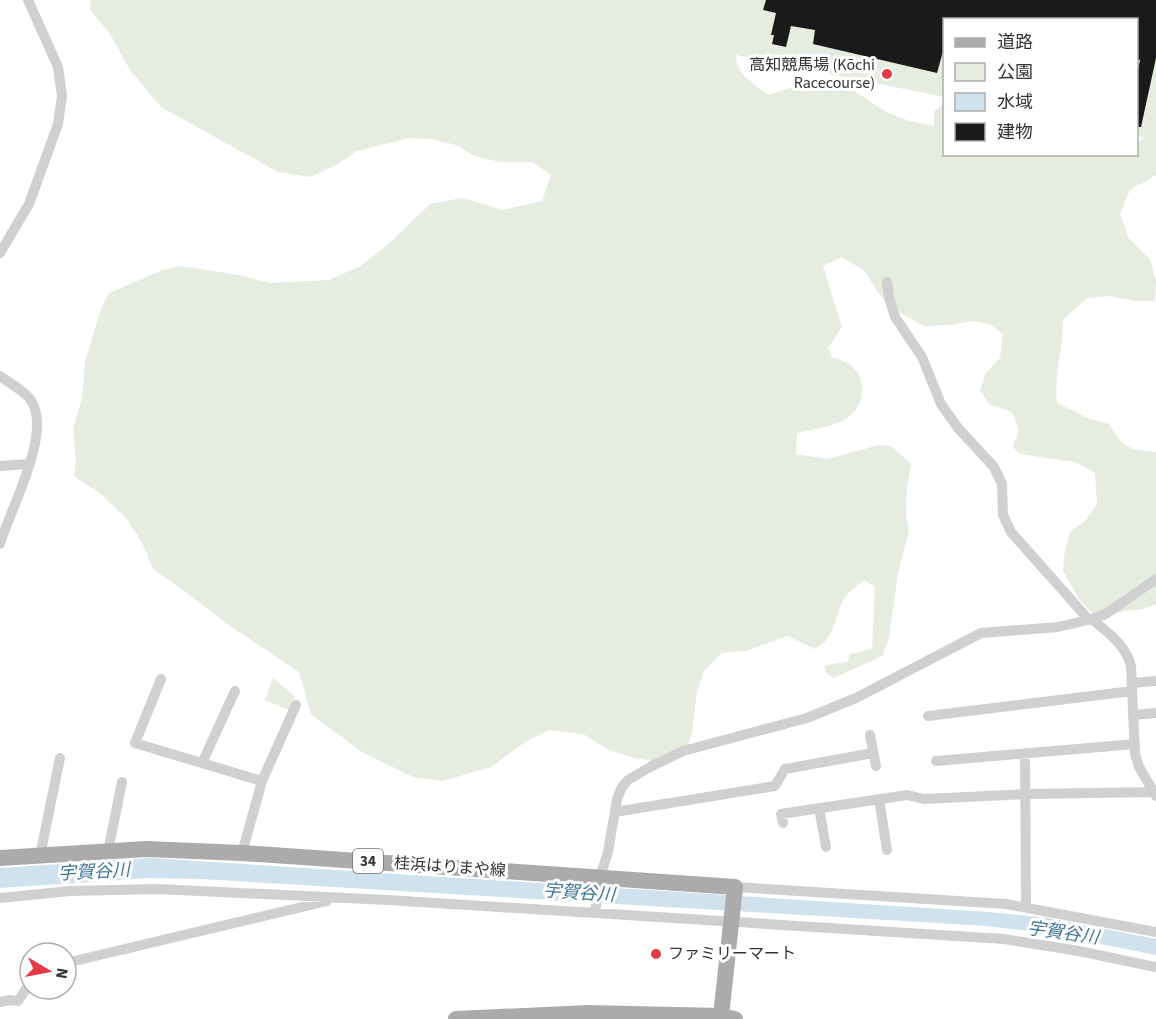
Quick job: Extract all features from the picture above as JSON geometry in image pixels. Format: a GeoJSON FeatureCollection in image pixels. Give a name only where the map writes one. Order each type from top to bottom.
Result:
{"type":"FeatureCollection","features":[{"type":"Feature","properties":{"kind":"main road","name":"桂浜はりまや線"},"geometry":{"type":"LineString","coordinates":[[0,858],[146,849],[243,853],[735,890]]}},
{"type":"Feature","properties":{"kind":"main road"},"geometry":{"type":"LineString","coordinates":[[456,1019],[588,1014],[726,1018],[735,890]]}},
{"type":"Feature","properties":{"kind":"street"},"geometry":{"type":"LineString","coordinates":[[0,253],[28,204],[58,124],[62,96],[58,67],[28,0]]}},
{"type":"Feature","properties":{"kind":"street"},"geometry":{"type":"LineString","coordinates":[[887,282],[895,317],[922,357],[941,404],[958,428],[994,467],[1002,484],[1003,515],[1011,532],[1090,620],[1128,653],[1135,754],[1139,767],[1155,794]]}},
{"type":"Feature","properties":{"kind":"street"},"geometry":{"type":"LineString","coordinates":[[0,376],[29,398],[37,416],[38,428],[24,485],[7,522],[0,544]]}},
{"type":"Feature","properties":{"kind":"street"},"geometry":{"type":"LineString","coordinates":[[0,466],[28,464]]}},
{"type":"Feature","properties":{"kind":"street"},"geometry":{"type":"LineString","coordinates":[[596,907],[615,812],[622,787],[628,780],[683,751],[807,718],[856,698],[981,633],[1058,627],[1106,614],[1156,579]]}},
{"type":"Feature","properties":{"kind":"street"},"geometry":{"type":"LineString","coordinates":[[161,679],[135,743],[262,781]]}},
{"type":"Feature","properties":{"kind":"street"},"geometry":{"type":"LineString","coordinates":[[928,716],[1132,687],[1156,681]]}},
{"type":"Feature","properties":{"kind":"street"},"geometry":{"type":"LineString","coordinates":[[202,763],[235,691]]}},
{"type":"Feature","properties":{"kind":"street"},"geometry":{"type":"LineString","coordinates":[[243,853],[262,781],[296,705]]}},
{"type":"Feature","properties":{"kind":"street"},"geometry":{"type":"LineString","coordinates":[[1133,715],[1156,713]]}},
{"type":"Feature","properties":{"kind":"street"},"geometry":{"type":"LineString","coordinates":[[870,735],[876,766]]}},
{"type":"Feature","properties":{"kind":"street"},"geometry":{"type":"LineString","coordinates":[[936,761],[1135,744]]}},
{"type":"Feature","properties":{"kind":"street"},"geometry":{"type":"LineString","coordinates":[[615,812],[775,786],[785,769],[873,753]]}},
{"type":"Feature","properties":{"kind":"street"},"geometry":{"type":"LineString","coordinates":[[1026,753],[1026,907]]}},
{"type":"Feature","properties":{"kind":"street"},"geometry":{"type":"LineString","coordinates":[[40,856],[60,758]]}},
{"type":"Feature","properties":{"kind":"street"},"geometry":{"type":"LineString","coordinates":[[108,851],[122,782]]}},
{"type":"Feature","properties":{"kind":"street"},"geometry":{"type":"LineString","coordinates":[[783,823],[781,814],[907,795],[924,799],[1027,794],[1155,794]]}},
{"type":"Feature","properties":{"kind":"street"},"geometry":{"type":"LineString","coordinates":[[879,799],[886,850]]}},
{"type":"Feature","properties":{"kind":"street"},"geometry":{"type":"LineString","coordinates":[[819,808],[826,847]]}},
{"type":"Feature","properties":{"kind":"street"},"geometry":{"type":"LineString","coordinates":[[0,898],[70,891],[158,889],[596,907],[1004,939],[1156,967]]}},
{"type":"Feature","properties":{"kind":"street"},"geometry":{"type":"LineString","coordinates":[[735,890],[1006,904],[1156,932]]}},
{"type":"Feature","properties":{"kind":"street"},"geometry":{"type":"LineString","coordinates":[[78,960],[339,898]]}},
{"type":"Feature","properties":{"kind":"street"},"geometry":{"type":"LineString","coordinates":[[0,1002],[18,1001]]}},
{"type":"Feature","properties":{"kind":"green space"},"geometry":{"type":"Polygon","coordinates":[[[91,0],[1156,0],[1156,175],[1130,190],[1120,214],[1128,237],[1150,260],[1156,281],[1155,301],[1135,301],[1108,296],[1087,298],[1063,320],[1056,393],[1057,403],[1090,419],[1109,424],[1118,438],[1133,449],[1156,452],[1156,604],[1143,609],[1094,615],[1079,599],[1063,571],[1070,532],[1085,521],[1097,504],[1095,473],[1075,462],[1020,454],[1013,447],[1019,429],[1012,412],[989,404],[980,390],[986,373],[1000,358],[1003,334],[989,324],[973,321],[924,326],[897,311],[879,294],[864,270],[841,257],[823,266],[842,327],[828,348],[832,357],[856,370],[861,380],[861,399],[857,409],[841,421],[797,433],[796,454],[827,459],[879,445],[890,446],[911,463],[906,516],[909,531],[898,573],[889,638],[882,656],[834,678],[826,673],[825,665],[847,662],[850,654],[872,649],[875,587],[864,580],[846,596],[831,633],[821,645],[814,649],[787,636],[746,651],[722,653],[704,671],[697,691],[692,732],[685,756],[663,763],[634,758],[609,750],[583,734],[549,730],[525,742],[491,767],[443,781],[413,777],[362,752],[311,714],[299,672],[226,623],[154,570],[141,541],[126,518],[101,494],[74,476],[76,459],[73,428],[82,399],[85,362],[101,309],[109,293],[160,271],[181,266],[239,275],[270,283],[329,280],[360,266],[385,247],[430,204],[462,198],[503,210],[542,201],[551,175],[532,162],[500,162],[475,156],[456,145],[431,139],[409,138],[357,151],[336,165],[310,177],[278,172],[161,107],[130,70],[109,32],[90,10],[91,0]]]}},
{"type":"Feature","properties":{"kind":"green space"},"geometry":{"type":"Polygon","coordinates":[[[273,678],[295,697],[289,710],[265,700],[273,678]]]}},
{"type":"Feature","properties":{"kind":"water","name":"宇賀谷川"},"geometry":{"type":"Polygon","coordinates":[[[150,858],[989,912],[1049,918],[1156,939],[1156,955],[1046,933],[986,926],[200,879],[149,878],[0,888],[0,868],[150,858]]]}},
{"type":"Feature","properties":{"kind":"building","name":"高知競馬場 (Kōchi Racecourse)"},"geometry":{"type":"Polygon","coordinates":[[[766,0],[1156,0],[1156,58],[1141,127],[1138,127],[1140,60],[1138,59],[1138,18],[943,18],[943,51],[937,73],[813,44],[815,30],[791,26],[786,47],[772,44],[774,35],[771,35],[776,13],[763,10],[766,0]]]}},
{"type":"Feature","properties":{"kind":"place","name":"高知競馬場 (Kōchi Racecourse)"},"geometry":{"type":"Point","coordinates":[887,74]}},
{"type":"Feature","properties":{"kind":"place","name":"ファミリーマート"},"geometry":{"type":"Point","coordinates":[656,954]}}]}
